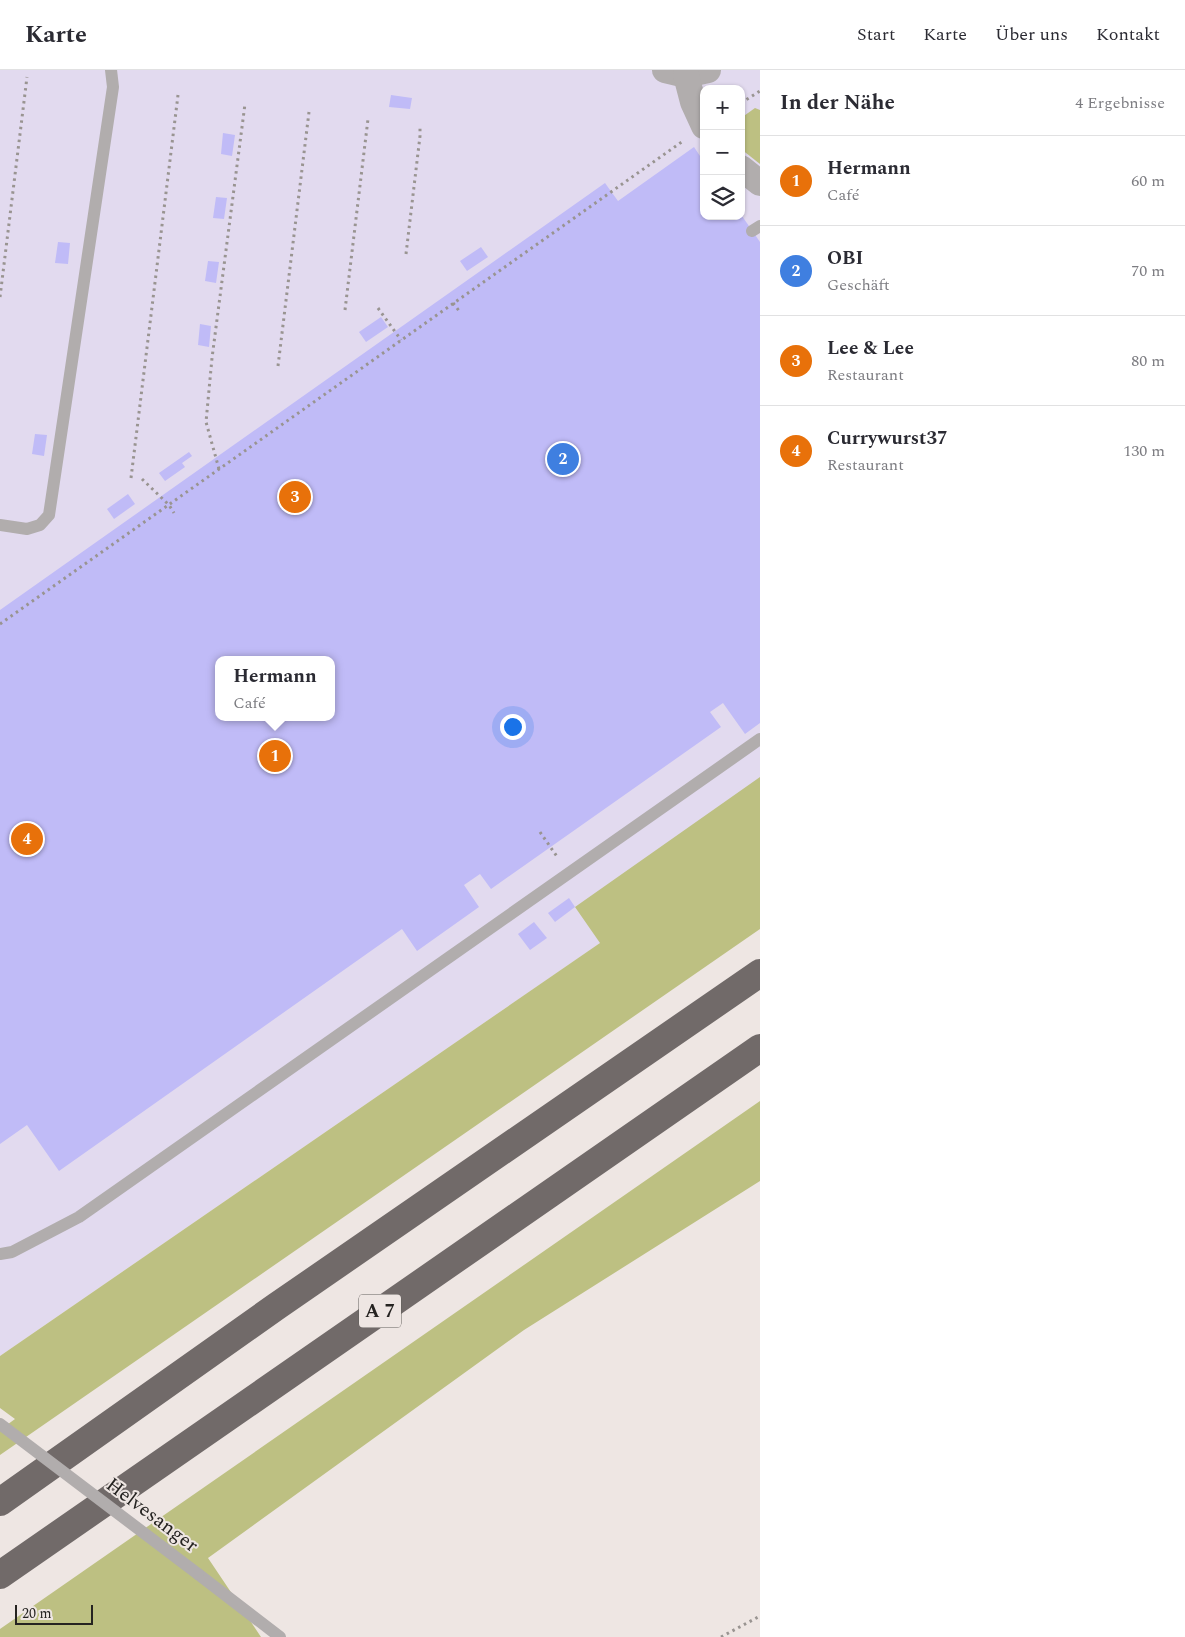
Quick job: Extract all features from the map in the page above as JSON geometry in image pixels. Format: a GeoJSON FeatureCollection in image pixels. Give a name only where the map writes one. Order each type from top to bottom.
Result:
{"type":"FeatureCollection","features":[{"type":"Feature","properties":{"kind":"highway"},"geometry":{"type":"LineString","coordinates":[[0,1502],[277,1306],[760,973]]}},
{"type":"Feature","properties":{"kind":"highway","name":"A 7"},"geometry":{"type":"LineString","coordinates":[[0,1575],[760,1048]]}},
{"type":"Feature","properties":{"kind":"street"},"geometry":{"type":"LineString","coordinates":[[686,71],[693,102],[700,117]]}},
{"type":"Feature","properties":{"kind":"street"},"geometry":{"type":"LineString","coordinates":[[745,171],[760,183]]}},
{"type":"Feature","properties":{"kind":"lane"},"geometry":{"type":"LineString","coordinates":[[0,526],[28,529],[40,525],[49,515],[112,96],[111,70]]}},
{"type":"Feature","properties":{"kind":"lane"},"geometry":{"type":"LineString","coordinates":[[0,1254],[12,1252],[79,1217],[760,739]]}},
{"type":"Feature","properties":{"kind":"lane","name":"Helvesanger"},"geometry":{"type":"LineString","coordinates":[[0,1424],[280,1637]]}},
{"type":"Feature","properties":{"kind":"path"},"geometry":{"type":"LineString","coordinates":[[0,297],[27,77]]}},
{"type":"Feature","properties":{"kind":"path"},"geometry":{"type":"LineString","coordinates":[[745,100],[760,91]]}},
{"type":"Feature","properties":{"kind":"path"},"geometry":{"type":"LineString","coordinates":[[131,478],[178,95]]}},
{"type":"Feature","properties":{"kind":"path"},"geometry":{"type":"LineString","coordinates":[[219,469],[206,422],[212,358],[245,104]]}},
{"type":"Feature","properties":{"kind":"path"},"geometry":{"type":"LineString","coordinates":[[278,366],[309,112]]}},
{"type":"Feature","properties":{"kind":"path"},"geometry":{"type":"LineString","coordinates":[[345,310],[368,119]]}},
{"type":"Feature","properties":{"kind":"path"},"geometry":{"type":"LineString","coordinates":[[406,254],[420,125]]}},
{"type":"Feature","properties":{"kind":"path"},"geometry":{"type":"LineString","coordinates":[[0,624],[677,146]]}},
{"type":"Feature","properties":{"kind":"path"},"geometry":{"type":"LineString","coordinates":[[453,303],[460,312]]}},
{"type":"Feature","properties":{"kind":"path"},"geometry":{"type":"LineString","coordinates":[[378,308],[401,340]]}},
{"type":"Feature","properties":{"kind":"path"},"geometry":{"type":"LineString","coordinates":[[142,479],[169,505],[174,513]]}},
{"type":"Feature","properties":{"kind":"path"},"geometry":{"type":"LineString","coordinates":[[540,832],[569,874]]}},
{"type":"Feature","properties":{"kind":"path"},"geometry":{"type":"LineString","coordinates":[[722,1637],[760,1616]]}},
{"type":"Feature","properties":{"kind":"shaded area"},"geometry":{"type":"Polygon","coordinates":[[[0,70],[760,70],[760,833],[0,1356],[0,70]]]}},
{"type":"Feature","properties":{"kind":"green space"},"geometry":{"type":"Polygon","coordinates":[[[755,108],[760,110],[760,164],[745,152],[745,115],[755,108]]]}},
{"type":"Feature","properties":{"kind":"green space"},"geometry":{"type":"Polygon","coordinates":[[[760,777],[760,929],[0,1455],[0,1430],[15,1419],[0,1408],[0,1356],[600,943],[575,907],[760,777]]]}},
{"type":"Feature","properties":{"kind":"green space"},"geometry":{"type":"Polygon","coordinates":[[[760,1101],[760,1181],[524,1330],[208,1558],[261,1637],[0,1637],[0,1629],[760,1101]]]}},
{"type":"Feature","properties":{"kind":"building"},"geometry":{"type":"Polygon","coordinates":[[[391,95],[412,98],[410,109],[389,107],[391,95]]]}},
{"type":"Feature","properties":{"kind":"building"},"geometry":{"type":"Polygon","coordinates":[[[223,133],[235,135],[232,156],[221,154],[223,133]]]}},
{"type":"Feature","properties":{"kind":"building"},"geometry":{"type":"Polygon","coordinates":[[[694,147],[700,156],[700,220],[745,220],[760,242],[760,723],[745,734],[723,703],[710,712],[721,727],[491,889],[480,874],[464,885],[479,907],[417,951],[402,929],[59,1171],[27,1125],[0,1144],[0,610],[605,183],[618,201],[694,147]]]}},
{"type":"Feature","properties":{"kind":"building"},"geometry":{"type":"Polygon","coordinates":[[[216,197],[227,198],[224,219],[213,218],[216,197]]]}},
{"type":"Feature","properties":{"kind":"building"},"geometry":{"type":"Polygon","coordinates":[[[58,242],[70,243],[68,264],[55,263],[58,242]]]}},
{"type":"Feature","properties":{"kind":"building"},"geometry":{"type":"Polygon","coordinates":[[[481,247],[488,257],[467,271],[460,261],[481,247]]]}},
{"type":"Feature","properties":{"kind":"building"},"geometry":{"type":"Polygon","coordinates":[[[208,261],[219,262],[216,283],[205,281],[208,261]]]}},
{"type":"Feature","properties":{"kind":"building"},"geometry":{"type":"Polygon","coordinates":[[[381,317],[388,327],[366,342],[359,332],[381,317]]]}},
{"type":"Feature","properties":{"kind":"building"},"geometry":{"type":"Polygon","coordinates":[[[200,324],[211,326],[209,347],[198,345],[200,324]]]}},
{"type":"Feature","properties":{"kind":"building"},"geometry":{"type":"Polygon","coordinates":[[[35,434],[47,435],[44,456],[32,454],[35,434]]]}},
{"type":"Feature","properties":{"kind":"building"},"geometry":{"type":"Polygon","coordinates":[[[189,452],[192,456],[182,463],[185,467],[165,481],[159,473],[189,452]]]}},
{"type":"Feature","properties":{"kind":"building"},"geometry":{"type":"Polygon","coordinates":[[[128,494],[135,504],[114,519],[107,509],[128,494]]]}},
{"type":"Feature","properties":{"kind":"building"},"geometry":{"type":"Polygon","coordinates":[[[569,898],[575,907],[555,922],[548,913],[569,898]]]}},
{"type":"Feature","properties":{"kind":"building"},"geometry":{"type":"Polygon","coordinates":[[[534,922],[547,938],[530,950],[518,934],[534,922]]]}},
{"type":"Feature","properties":{"kind":"place","name":"OBI"},"geometry":{"type":"Point","coordinates":[563,459]}},
{"type":"Feature","properties":{"kind":"place","name":"Lee & Lee"},"geometry":{"type":"Point","coordinates":[295,497]}},
{"type":"Feature","properties":{"kind":"place","name":"Hermann"},"geometry":{"type":"Point","coordinates":[275,756]}},
{"type":"Feature","properties":{"kind":"place","name":"Currywurst37"},"geometry":{"type":"Point","coordinates":[27,839]}}]}
